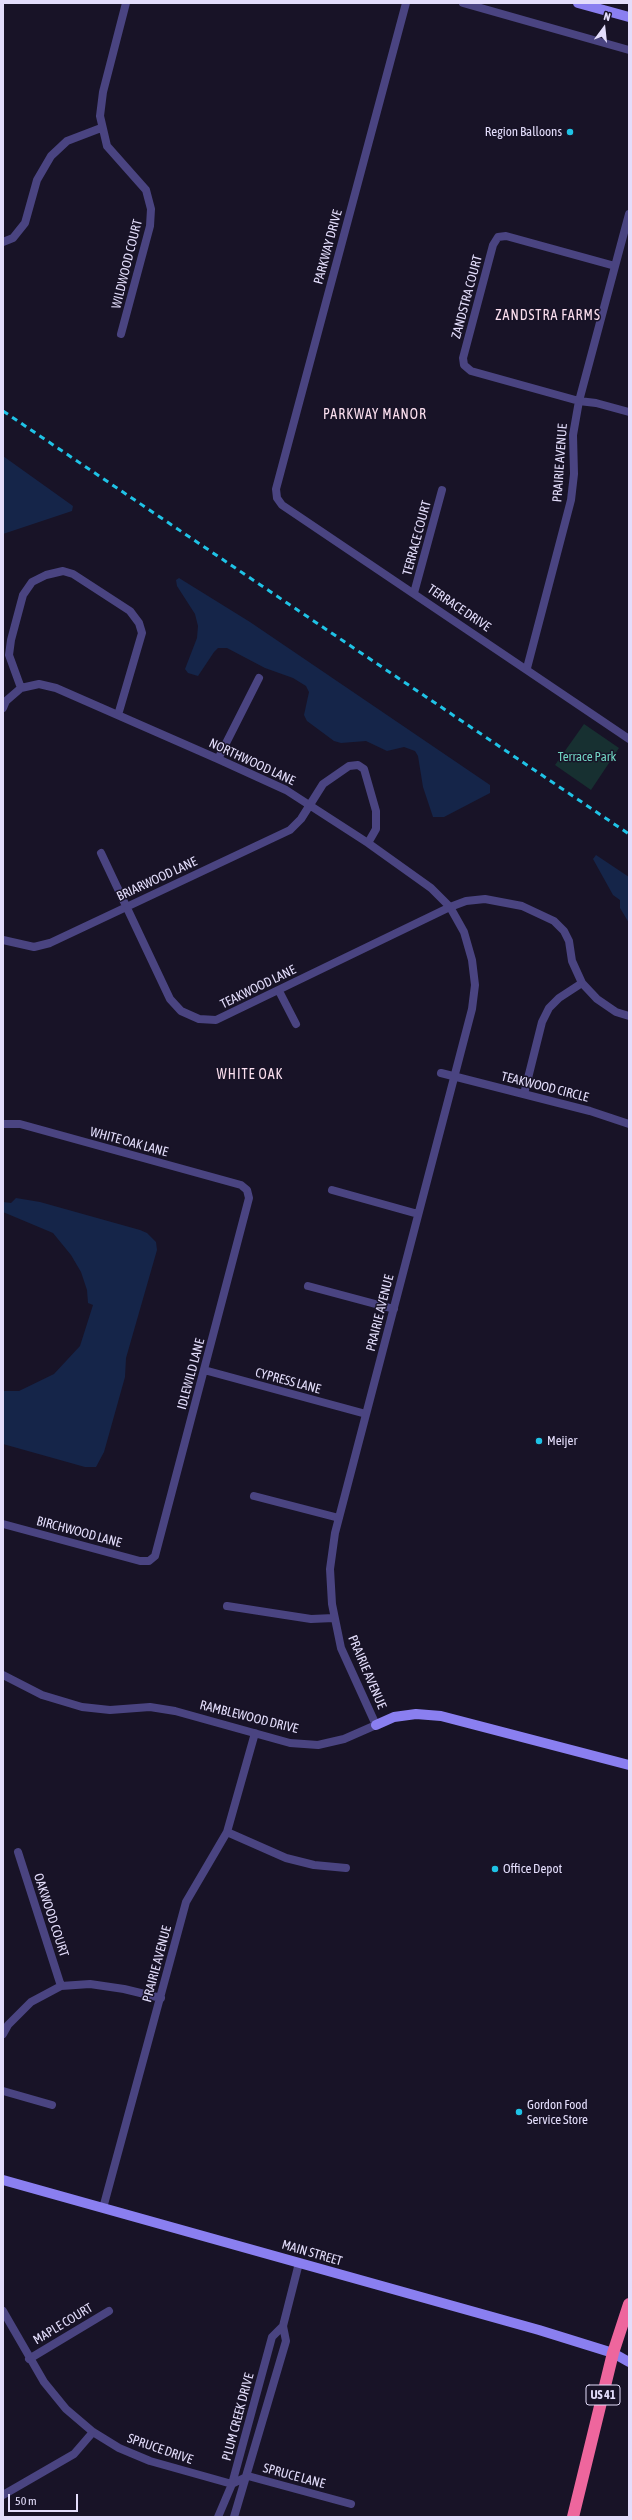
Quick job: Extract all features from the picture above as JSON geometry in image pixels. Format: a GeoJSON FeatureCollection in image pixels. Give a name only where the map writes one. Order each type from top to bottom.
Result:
{"type":"FeatureCollection","features":[{"type":"Feature","properties":{"kind":"highway","name":"US 41"},"geometry":{"type":"LineString","coordinates":[[573,2517],[613,2353],[629,2304]]}},
{"type":"Feature","properties":{"kind":"street","name":"WILDWOOD COURT"},"geometry":{"type":"LineString","coordinates":[[121,334],[150,226],[152,209],[146,190],[107,146],[101,128],[100,116],[103,92],[126,3]]}},
{"type":"Feature","properties":{"kind":"street","name":"PARKWAY DRIVE"},"geometry":{"type":"LineString","coordinates":[[277,498],[276,489],[406,3]]}},
{"type":"Feature","properties":{"kind":"street"},"geometry":{"type":"LineString","coordinates":[[463,3],[629,50]]}},
{"type":"Feature","properties":{"kind":"street"},"geometry":{"type":"LineString","coordinates":[[578,3],[629,17]]}},
{"type":"Feature","properties":{"kind":"street"},"geometry":{"type":"LineString","coordinates":[[3,242],[13,238],[25,223],[37,180],[51,156],[66,142],[101,128]]}},
{"type":"Feature","properties":{"kind":"street","name":"PRAIRIE AVENUE"},"geometry":{"type":"LineString","coordinates":[[527,668],[571,500],[574,474],[573,435],[579,401],[629,214]]}},
{"type":"Feature","properties":{"kind":"street","name":"ZANDSTRA COURT"},"geometry":{"type":"LineString","coordinates":[[579,401],[471,371],[464,365],[463,358],[493,245],[498,237],[506,236],[615,266]]}},
{"type":"Feature","properties":{"kind":"street"},"geometry":{"type":"LineString","coordinates":[[579,401],[596,403],[629,412]]}},
{"type":"Feature","properties":{"kind":"street","name":"TERRACE COURT"},"geometry":{"type":"LineString","coordinates":[[414,593],[442,490]]}},
{"type":"Feature","properties":{"kind":"street","name":"TERRACE DRIVE"},"geometry":{"type":"LineString","coordinates":[[277,498],[282,505],[527,668],[629,738]]}},
{"type":"Feature","properties":{"kind":"street"},"geometry":{"type":"LineString","coordinates":[[3,708],[6,701],[20,688],[9,656],[11,640],[23,595],[32,582],[46,575],[63,571],[72,574],[130,611],[139,623],[142,633],[118,715]]}},
{"type":"Feature","properties":{"kind":"street"},"geometry":{"type":"LineString","coordinates":[[218,759],[259,678]]}},
{"type":"Feature","properties":{"kind":"street","name":"NORTHWOOD LANE"},"geometry":{"type":"LineString","coordinates":[[20,688],[39,684],[56,688],[286,790],[368,843],[431,888],[450,907]]}},
{"type":"Feature","properties":{"kind":"street","name":"BRIARWOOD LANE"},"geometry":{"type":"LineString","coordinates":[[3,940],[34,947],[50,943],[290,830],[301,820],[323,784],[349,766],[358,765],[364,769],[377,819],[376,829],[368,843]]}},
{"type":"Feature","properties":{"kind":"street","name":"TEAKWOOD LANE"},"geometry":{"type":"LineString","coordinates":[[101,853],[170,999],[181,1011],[199,1019],[216,1020],[450,907]]}},
{"type":"Feature","properties":{"kind":"street"},"geometry":{"type":"LineString","coordinates":[[450,907],[466,901],[485,899],[522,906],[543,914],[564,931],[582,983],[597,999],[616,1012],[629,1016]]}},
{"type":"Feature","properties":{"kind":"street","name":"PRAIRIE AVENUE"},"geometry":{"type":"LineString","coordinates":[[376,1725],[341,1648],[334,1618],[330,1569],[339,1518],[472,1009],[475,985],[472,960],[464,932],[450,907]]}},
{"type":"Feature","properties":{"kind":"street"},"geometry":{"type":"LineString","coordinates":[[524,1094],[542,1022],[549,1008],[559,998],[582,983]]}},
{"type":"Feature","properties":{"kind":"street"},"geometry":{"type":"LineString","coordinates":[[279,990],[296,1024]]}},
{"type":"Feature","properties":{"kind":"street","name":"TEAKWOOD CIRCLE"},"geometry":{"type":"LineString","coordinates":[[441,1073],[524,1094],[629,1124]]}},
{"type":"Feature","properties":{"kind":"street","name":"WHITE OAK LANE"},"geometry":{"type":"LineString","coordinates":[[3,1124],[20,1124],[50,1132],[241,1185],[247,1190]]}},
{"type":"Feature","properties":{"kind":"street","name":"IDLEWILD LANE"},"geometry":{"type":"LineString","coordinates":[[149,1561],[155,1556],[249,1198],[247,1190]]}},
{"type":"Feature","properties":{"kind":"street"},"geometry":{"type":"LineString","coordinates":[[332,1190],[418,1214]]}},
{"type":"Feature","properties":{"kind":"street"},"geometry":{"type":"LineString","coordinates":[[308,1286],[394,1309]]}},
{"type":"Feature","properties":{"kind":"street","name":"CYPRESS LANE"},"geometry":{"type":"LineString","coordinates":[[204,1370],[366,1414]]}},
{"type":"Feature","properties":{"kind":"street"},"geometry":{"type":"LineString","coordinates":[[254,1496],[339,1518]]}},
{"type":"Feature","properties":{"kind":"street","name":"BIRCHWOOD LANE"},"geometry":{"type":"LineString","coordinates":[[3,1524],[140,1561],[149,1561]]}},
{"type":"Feature","properties":{"kind":"street"},"geometry":{"type":"LineString","coordinates":[[227,1606],[311,1619],[334,1618]]}},
{"type":"Feature","properties":{"kind":"street","name":"RAMBLEWOOD DRIVE"},"geometry":{"type":"LineString","coordinates":[[3,1675],[42,1695],[82,1707],[110,1710],[150,1707],[175,1711],[290,1743],[318,1745],[344,1739],[394,1717],[416,1714],[441,1716],[629,1765]]}},
{"type":"Feature","properties":{"kind":"street","name":"PRAIRIE AVENUE"},"geometry":{"type":"LineString","coordinates":[[103,2208],[186,1902],[226,1832],[254,1733]]}},
{"type":"Feature","properties":{"kind":"street"},"geometry":{"type":"LineString","coordinates":[[226,1832],[286,1858],[314,1865],[346,1868]]}},
{"type":"Feature","properties":{"kind":"street","name":"OAKWOOD COURT"},"geometry":{"type":"LineString","coordinates":[[18,1852],[61,1986]]}},
{"type":"Feature","properties":{"kind":"street"},"geometry":{"type":"LineString","coordinates":[[3,2034],[8,2025],[31,2002],[61,1986],[90,1984],[124,1989],[161,1998]]}},
{"type":"Feature","properties":{"kind":"street"},"geometry":{"type":"LineString","coordinates":[[3,2091],[52,2105]]}},
{"type":"Feature","properties":{"kind":"street","name":"MAIN STREET"},"geometry":{"type":"LineString","coordinates":[[3,2180],[613,2353],[629,2362]]}},
{"type":"Feature","properties":{"kind":"street","name":"PLUM CREEK DRIVE"},"geometry":{"type":"LineString","coordinates":[[218,2517],[232,2484],[272,2337],[282,2326],[299,2263]]}},
{"type":"Feature","properties":{"kind":"street","name":"SPRUCE DRIVE"},"geometry":{"type":"LineString","coordinates":[[3,2311],[29,2359],[44,2382],[66,2409],[93,2432],[119,2448],[150,2461],[232,2484]]}},
{"type":"Feature","properties":{"kind":"street","name":"MAPLE COURT"},"geometry":{"type":"LineString","coordinates":[[29,2359],[109,2311]]}},
{"type":"Feature","properties":{"kind":"street","name":"PLUM CREEK DRIVE"},"geometry":{"type":"LineString","coordinates":[[234,2517],[248,2476],[286,2341],[282,2326]]}},
{"type":"Feature","properties":{"kind":"street","name":"MAIN STREET"},"geometry":{"type":"LineString","coordinates":[[613,2353],[629,2353]]}},
{"type":"Feature","properties":{"kind":"street"},"geometry":{"type":"LineString","coordinates":[[3,2494],[74,2454],[93,2432]]}},
{"type":"Feature","properties":{"kind":"street","name":"SPRUCE LANE"},"geometry":{"type":"LineString","coordinates":[[232,2484],[248,2476],[351,2504]]}},
{"type":"Feature","properties":{"kind":"green space","name":"Terrace Park"},"geometry":{"type":"Polygon","coordinates":[[[584,724],[619,748],[591,790],[555,765],[584,724]]]}},
{"type":"Feature","properties":{"kind":"water"},"geometry":{"type":"Polygon","coordinates":[[[3,456],[73,506],[72,511],[3,534],[3,456]]]}},
{"type":"Feature","properties":{"kind":"water"},"geometry":{"type":"Polygon","coordinates":[[[179,578],[250,622],[490,785],[490,793],[444,817],[433,817],[423,787],[418,756],[415,751],[404,747],[387,751],[366,741],[341,743],[334,741],[307,721],[304,715],[309,692],[306,686],[293,678],[265,668],[227,648],[218,648],[198,676],[188,673],[185,669],[197,638],[198,626],[195,614],[177,586],[176,580],[179,578]]]}},
{"type":"Feature","properties":{"kind":"water"},"geometry":{"type":"Polygon","coordinates":[[[596,855],[629,877],[629,923],[620,908],[620,900],[613,895],[593,859],[596,855]]]}},
{"type":"Feature","properties":{"kind":"water"},"geometry":{"type":"Polygon","coordinates":[[[16,1198],[40,1202],[140,1230],[147,1233],[156,1242],[157,1250],[126,1358],[125,1377],[104,1452],[96,1467],[85,1467],[3,1444],[3,1391],[19,1391],[54,1374],[80,1346],[93,1305],[88,1303],[87,1290],[81,1272],[71,1255],[53,1233],[3,1212],[3,1202],[11,1203],[16,1198]]]}},
{"type":"Feature","properties":{"kind":"railway"},"geometry":{"type":"LineString","coordinates":[[3,411],[629,834]]}},
{"type":"Feature","properties":{"kind":"place","name":"Region Balloons"},"geometry":{"type":"Point","coordinates":[570,132]}},
{"type":"Feature","properties":{"kind":"place","name":"Meijer"},"geometry":{"type":"Point","coordinates":[539,1441]}},
{"type":"Feature","properties":{"kind":"place","name":"Office Depot"},"geometry":{"type":"Point","coordinates":[495,1869]}},
{"type":"Feature","properties":{"kind":"place","name":"Gordon Food Service Store"},"geometry":{"type":"Point","coordinates":[519,2112]}},
{"type":"Feature","properties":{"kind":"district","name":"ZANDSTRA FARMS"},"geometry":{"type":"Point","coordinates":[548,316]}},
{"type":"Feature","properties":{"kind":"district","name":"PARKWAY MANOR"},"geometry":{"type":"Point","coordinates":[375,415]}},
{"type":"Feature","properties":{"kind":"district","name":"WHITE OAK"},"geometry":{"type":"Point","coordinates":[250,1075]}}]}
